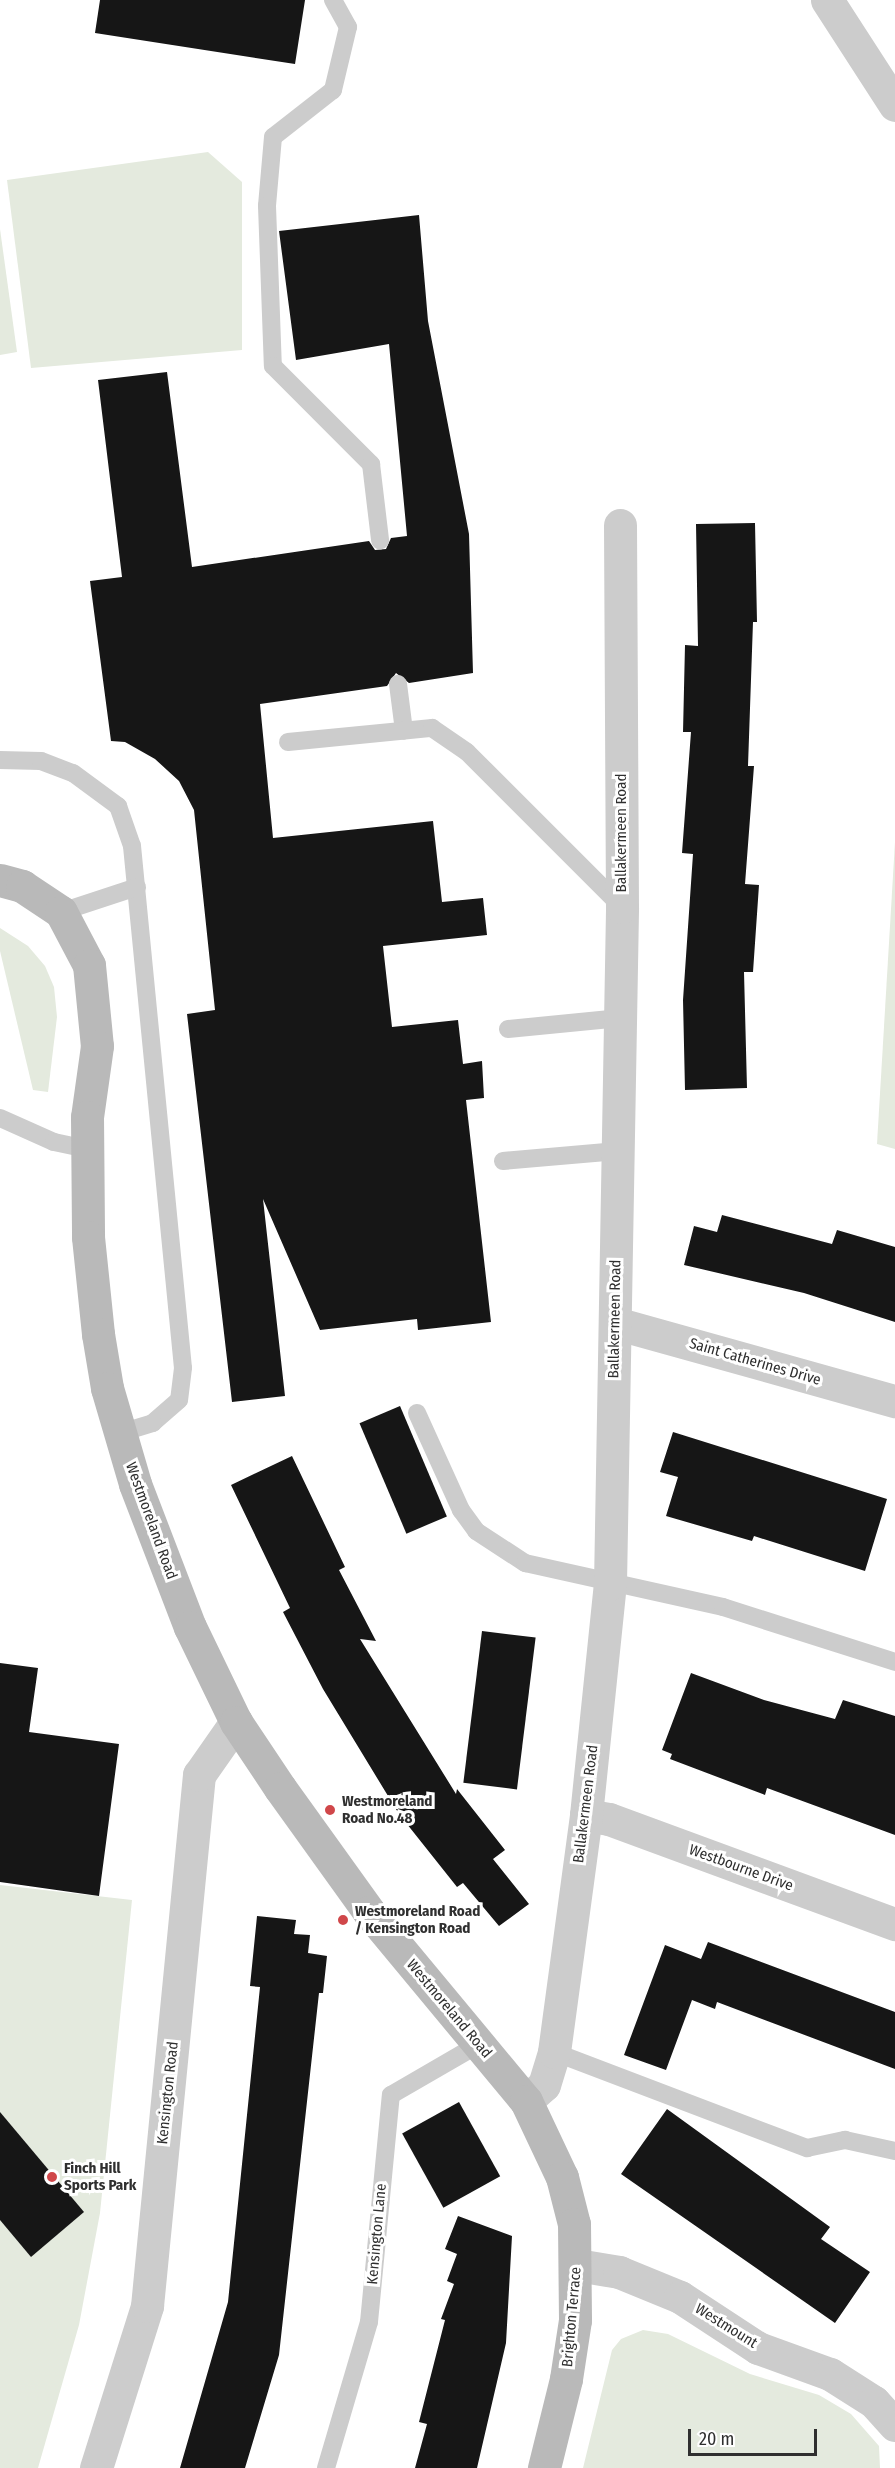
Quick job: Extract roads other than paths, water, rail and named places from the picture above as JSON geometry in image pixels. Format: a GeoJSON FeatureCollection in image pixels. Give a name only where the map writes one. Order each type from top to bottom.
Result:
{"type":"FeatureCollection","features":[{"type":"Feature","properties":{"kind":"main road","name":"Westmoreland Road"},"geometry":{"type":"LineString","coordinates":[[0,880],[22,886],[61,912],[89,966],[95,996],[97,1046],[88,1149],[88,1237],[98,1334],[120,1433],[190,1627],[236,1722],[369,1912],[526,2101]]}},
{"type":"Feature","properties":{"kind":"main road","name":"Brighton Terrace"},"geometry":{"type":"LineString","coordinates":[[526,2101],[562,2177],[574,2224],[577,2265],[566,2379],[544,2468]]}},
{"type":"Feature","properties":{"kind":"street"},"geometry":{"type":"LineString","coordinates":[[827,0],[895,105]]}},
{"type":"Feature","properties":{"kind":"street","name":"Ballakermeen Road"},"geometry":{"type":"LineString","coordinates":[[526,2101],[544,2085],[554,2052],[586,1815],[610,1584],[622,907],[620,525]]}},
{"type":"Feature","properties":{"kind":"street","name":"Saint Catherines Drive"},"geometry":{"type":"LineString","coordinates":[[615,1323],[895,1401]]}},
{"type":"Feature","properties":{"kind":"street","name":"Kensington Road"},"geometry":{"type":"LineString","coordinates":[[96,2468],[147,2306],[199,1775],[236,1722]]}},
{"type":"Feature","properties":{"kind":"street","name":"Westbourne Drive"},"geometry":{"type":"LineString","coordinates":[[586,1815],[609,1819],[895,1924]]}},
{"type":"Feature","properties":{"kind":"street","name":"Westmount"},"geometry":{"type":"LineString","coordinates":[[577,2265],[619,2272],[680,2297],[758,2348],[830,2374],[874,2402],[895,2425]]}},
{"type":"Feature","properties":{"kind":"lane"},"geometry":{"type":"LineString","coordinates":[[333,0],[348,27],[333,90],[273,136],[267,206],[273,366],[371,464],[380,540]]}},
{"type":"Feature","properties":{"kind":"lane"},"geometry":{"type":"LineString","coordinates":[[398,684],[404,731]]}},
{"type":"Feature","properties":{"kind":"lane"},"geometry":{"type":"LineString","coordinates":[[288,742],[432,728],[467,752],[622,907]]}},
{"type":"Feature","properties":{"kind":"lane"},"geometry":{"type":"LineString","coordinates":[[0,760],[41,761],[74,773],[118,806],[132,846],[183,1368],[179,1400],[153,1423],[120,1433]]}},
{"type":"Feature","properties":{"kind":"lane"},"geometry":{"type":"LineString","coordinates":[[61,912],[137,887]]}},
{"type":"Feature","properties":{"kind":"lane"},"geometry":{"type":"LineString","coordinates":[[508,1029],[620,1018]]}},
{"type":"Feature","properties":{"kind":"lane"},"geometry":{"type":"LineString","coordinates":[[0,1118],[54,1142],[88,1149]]}},
{"type":"Feature","properties":{"kind":"lane"},"geometry":{"type":"LineString","coordinates":[[503,1161],[618,1151]]}},
{"type":"Feature","properties":{"kind":"lane"},"geometry":{"type":"LineString","coordinates":[[417,1413],[461,1510],[476,1531],[525,1563],[610,1584],[723,1607],[895,1662]]}},
{"type":"Feature","properties":{"kind":"lane","name":"Kensington Lane"},"geometry":{"type":"LineString","coordinates":[[326,2468],[369,2322],[391,2095],[478,2044]]}},
{"type":"Feature","properties":{"kind":"lane"},"geometry":{"type":"LineString","coordinates":[[554,2052],[807,2148],[845,2140],[895,2151]]}},
{"type":"Feature","properties":{"kind":"place","name":"Westmoreland Road No.48"},"geometry":{"type":"Point","coordinates":[330,1810]}},
{"type":"Feature","properties":{"kind":"place","name":"Westmoreland Road / Kensington Road"},"geometry":{"type":"Point","coordinates":[343,1920]}},
{"type":"Feature","properties":{"kind":"place","name":"Finch Hill Sports Park"},"geometry":{"type":"Point","coordinates":[52,2177]}}]}
